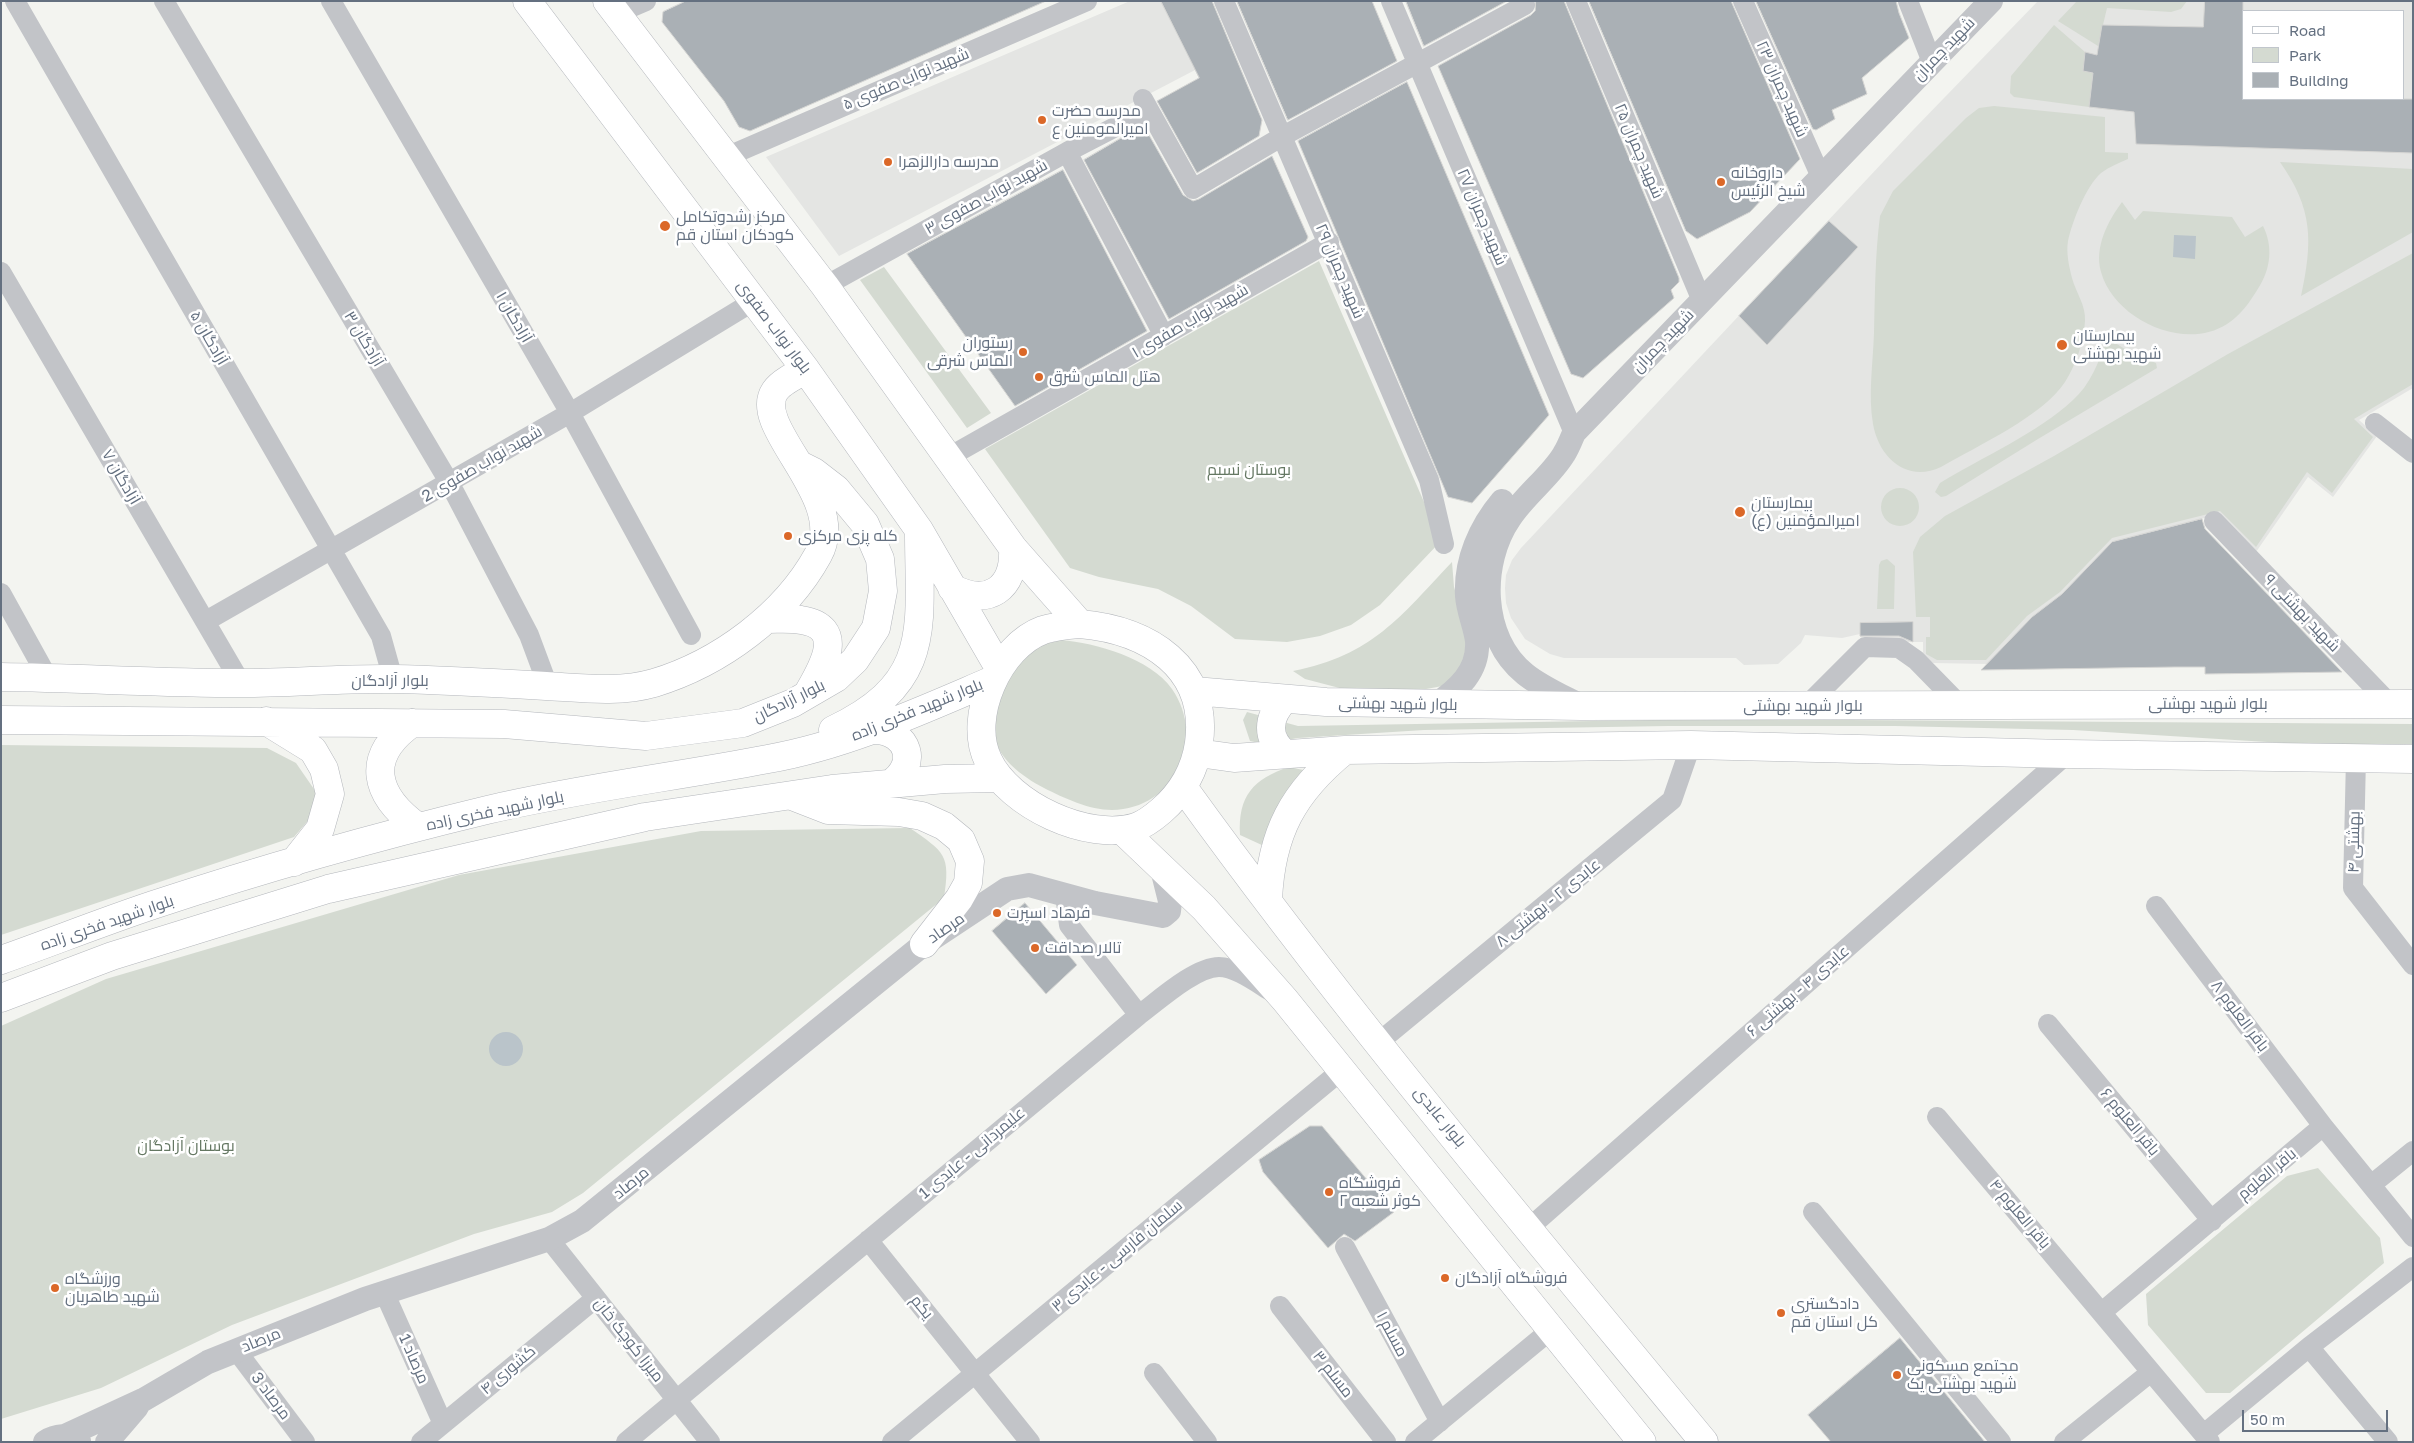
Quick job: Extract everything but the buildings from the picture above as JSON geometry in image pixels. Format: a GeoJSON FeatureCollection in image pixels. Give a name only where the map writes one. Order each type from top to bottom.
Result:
{"type":"FeatureCollection","features":[{"type":"Feature","properties":{"kind":"main road","name":"بلوار نواب صفوی"},"geometry":{"type":"LineString","coordinates":[[527,1],[806,370],[919,530],[952,588],[996,674]]}},
{"type":"Feature","properties":{"kind":"main road"},"geometry":{"type":"LineString","coordinates":[[612,7],[825,286],[1012,548],[1080,624]]}},
{"type":"Feature","properties":{"kind":"main road"},"geometry":{"type":"LineString","coordinates":[[802,466],[774,425],[770,413],[770,402],[775,390],[806,370]]}},
{"type":"Feature","properties":{"kind":"main road","name":"بلوار آزادگان"},"geometry":{"type":"LineString","coordinates":[[1,677],[241,683],[393,679],[615,690],[653,683],[684,671],[724,649],[769,618],[804,580],[823,546],[824,519],[802,466]]}},
{"type":"Feature","properties":{"kind":"main road","name":"بلوار آزادگان"},"geometry":{"type":"LineString","coordinates":[[1,720],[504,724],[646,736],[743,723],[793,703],[836,678],[855,660],[876,628],[883,591],[880,559],[865,524],[836,490],[814,472],[802,466]]}},
{"type":"Feature","properties":{"kind":"main road"},"geometry":{"type":"LineString","coordinates":[[769,759],[860,717],[889,693],[910,664],[918,634],[921,601],[919,530]]}},
{"type":"Feature","properties":{"kind":"main road"},"geometry":{"type":"LineString","coordinates":[[952,588],[966,596],[982,596],[997,591],[1008,579],[1014,564],[1012,548]]}},
{"type":"Feature","properties":{"kind":"main road"},"geometry":{"type":"LineString","coordinates":[[769,618],[801,620],[815,624],[824,633],[829,647],[826,662],[807,694]]}},
{"type":"Feature","properties":{"kind":"main road"},"geometry":{"type":"LineString","coordinates":[[1080,624],[1107,626],[1130,633],[1152,644],[1178,666],[1192,684],[1199,707],[1201,730],[1198,753],[1183,787],[1170,803],[1138,827],[1122,830],[1100,830],[1076,825],[1045,812],[1023,800],[998,778],[987,759],[983,739],[982,718],[986,699],[996,674],[1011,653],[1042,630],[1080,624]]}},
{"type":"Feature","properties":{"kind":"main road","name":"بلوار شهید فخری زاده"},"geometry":{"type":"LineString","coordinates":[[1,960],[151,906],[294,862],[490,809],[715,767],[769,759],[875,730],[996,674]]}},
{"type":"Feature","properties":{"kind":"main road","name":"بلوار شهید بهشتی"},"geometry":{"type":"LineString","coordinates":[[1194,691],[1284,700],[1435,705],[2402,704]]}},
{"type":"Feature","properties":{"kind":"main road"},"geometry":{"type":"LineString","coordinates":[[1284,700],[1275,710],[1271,722],[1271,735],[1276,747],[1285,754]]}},
{"type":"Feature","properties":{"kind":"main road"},"geometry":{"type":"LineString","coordinates":[[265,721],[313,750],[324,769],[330,794],[320,829],[294,862]]}},
{"type":"Feature","properties":{"kind":"main road"},"geometry":{"type":"LineString","coordinates":[[412,723],[389,744],[379,770],[388,800],[401,815],[418,828]]}},
{"type":"Feature","properties":{"kind":"main road"},"geometry":{"type":"LineString","coordinates":[[875,730],[892,733],[905,746],[907,764],[898,779],[890,784]]}},
{"type":"Feature","properties":{"kind":"main road"},"geometry":{"type":"LineString","coordinates":[[1198,753],[1234,758],[1345,750],[1692,745],[2067,754],[2413,759]]}},
{"type":"Feature","properties":{"kind":"main road"},"geometry":{"type":"LineString","coordinates":[[1268,900],[1270,870],[1274,851],[1287,815],[1303,790],[1322,768],[1345,750]]}},
{"type":"Feature","properties":{"kind":"main road","name":"بلوار شهید فخری زاده"},"geometry":{"type":"LineString","coordinates":[[1,998],[112,956],[328,889],[645,817],[791,795],[890,784],[998,778]]}},
{"type":"Feature","properties":{"kind":"main road","name":"بلوار عابدی"},"geometry":{"type":"LineString","coordinates":[[1183,787],[1244,871],[1379,1042],[1704,1442]]}},
{"type":"Feature","properties":{"kind":"main road"},"geometry":{"type":"LineString","coordinates":[[791,795],[828,810],[899,812],[922,816],[944,826],[961,840],[970,861],[968,883],[959,899],[924,944]]}},
{"type":"Feature","properties":{"kind":"main road"},"geometry":{"type":"LineString","coordinates":[[1122,830],[1210,915],[1285,1000],[1642,1442]]}},
{"type":"Feature","properties":{"kind":"street","name":"آزادگان ۵"},"geometry":{"type":"LineString","coordinates":[[15,1],[381,636],[393,679]]}},
{"type":"Feature","properties":{"kind":"street","name":"آزادگان ۳"},"geometry":{"type":"LineString","coordinates":[[164,1],[449,482],[529,635],[548,686]]}},
{"type":"Feature","properties":{"kind":"street","name":"آزادگان ۱"},"geometry":{"type":"LineString","coordinates":[[331,1],[570,413],[691,635]]}},
{"type":"Feature","properties":{"kind":"street"},"geometry":{"type":"LineString","coordinates":[[612,7],[646,1]]}},
{"type":"Feature","properties":{"kind":"street","name":"شهید نواب صفوی ۵"},"geometry":{"type":"LineString","coordinates":[[726,157],[1087,1]]}},
{"type":"Feature","properties":{"kind":"street","name":"شهید چمران ۲۹"},"geometry":{"type":"LineString","coordinates":[[1224,1],[1430,480],[1444,544]]}},
{"type":"Feature","properties":{"kind":"street","name":"شهید چمران ۲۷"},"geometry":{"type":"LineString","coordinates":[[1391,1],[1574,433]]}},
{"type":"Feature","properties":{"kind":"street","name":"شهید چمران ۲۵"},"geometry":{"type":"LineString","coordinates":[[1576,1],[1702,301]]}},
{"type":"Feature","properties":{"kind":"street","name":"شهید چمران ۲۳"},"geometry":{"type":"LineString","coordinates":[[1743,1],[1821,177]]}},
{"type":"Feature","properties":{"kind":"street"},"geometry":{"type":"LineString","coordinates":[[1908,1],[1932,62]]}},
{"type":"Feature","properties":{"kind":"street","name":"شهید چمران"},"geometry":{"type":"LineString","coordinates":[[1581,706],[1525,675],[1510,660],[1501,645],[1491,616],[1487,586],[1500,533],[1523,501],[1564,455],[1574,433],[1990,1]]}},
{"type":"Feature","properties":{"kind":"street"},"geometry":{"type":"LineString","coordinates":[[1283,136],[1525,5]]}},
{"type":"Feature","properties":{"kind":"street","name":"شهید نواب صفوی ۳"},"geometry":{"type":"LineString","coordinates":[[825,286],[1067,152],[1145,105],[1193,189],[1283,136]]}},
{"type":"Feature","properties":{"kind":"street"},"geometry":{"type":"LineString","coordinates":[[1067,152],[1164,336]]}},
{"type":"Feature","properties":{"kind":"street","name":"شهید نواب صفوی ۱"},"geometry":{"type":"LineString","coordinates":[[947,458],[1329,242]]}},
{"type":"Feature","properties":{"kind":"street","name":"آزادگان ۷"},"geometry":{"type":"LineString","coordinates":[[1,272],[241,683]]}},
{"type":"Feature","properties":{"kind":"street","name":"شهید نواب صفوی 2"},"geometry":{"type":"LineString","coordinates":[[206,621],[570,413],[754,301]]}},
{"type":"Feature","properties":{"kind":"street"},"geometry":{"type":"LineString","coordinates":[[2375,423],[2413,453]]}},
{"type":"Feature","properties":{"kind":"street"},"geometry":{"type":"LineString","coordinates":[[1435,705],[1456,692],[1464,682],[1476,656],[1477,640],[1467,596],[1474,546],[1500,504],[1519,481],[1556,444],[1574,433]]}},
{"type":"Feature","properties":{"kind":"street","name":"شهید بهشتی ۹"},"geometry":{"type":"LineString","coordinates":[[2214,521],[2402,704]]}},
{"type":"Feature","properties":{"kind":"street"},"geometry":{"type":"LineString","coordinates":[[1,593],[48,678]]}},
{"type":"Feature","properties":{"kind":"street"},"geometry":{"type":"LineString","coordinates":[[1806,706],[1865,647],[1900,648],[1916,660],[1960,705]]}},
{"type":"Feature","properties":{"kind":"street","name":"عابدی ۲ - بهشتی ۸"},"geometry":{"type":"LineString","coordinates":[[1379,1042],[1672,800],[1692,745]]}},
{"type":"Feature","properties":{"kind":"street","name":"عابدی ۴ - بهشتی ۶"},"geometry":{"type":"LineString","coordinates":[[1529,1228],[2067,754]]}},
{"type":"Feature","properties":{"kind":"street","name":"بهشتی ۴"},"geometry":{"type":"LineString","coordinates":[[2356,758],[2352,888],[2413,965]]}},
{"type":"Feature","properties":{"kind":"street","name":"مرصاد"},"geometry":{"type":"LineString","coordinates":[[56,1440],[143,1400],[208,1362],[236,1350],[366,1299],[549,1239],[582,1221],[624,1190],[809,1035],[924,944],[1007,888],[1029,885],[1065,895],[1163,916],[1169,911],[1170,901],[1162,869]]}},
{"type":"Feature","properties":{"kind":"street"},"geometry":{"type":"LineString","coordinates":[[1065,895],[1069,925],[1139,1015]]}},
{"type":"Feature","properties":{"kind":"street","name":"باقر العلوم ۸"},"geometry":{"type":"LineString","coordinates":[[2156,906],[2324,1126]]}},
{"type":"Feature","properties":{"kind":"street","name":"علیمردانی - عابدی 1"},"geometry":{"type":"LineString","coordinates":[[626,1442],[1139,1015],[1200,971],[1219,967],[1240,974],[1285,1000]]}},
{"type":"Feature","properties":{"kind":"street","name":"باقر العلوم ۶"},"geometry":{"type":"LineString","coordinates":[[2048,1024],[2212,1220]]}},
{"type":"Feature","properties":{"kind":"street","name":"سلمان فارسی - عابدی ۳"},"geometry":{"type":"LineString","coordinates":[[892,1442],[1342,1070]]}},
{"type":"Feature","properties":{"kind":"street","name":"باقر العلوم ۴"},"geometry":{"type":"LineString","coordinates":[[1938,1117],[2207,1438]]}},
{"type":"Feature","properties":{"kind":"street"},"geometry":{"type":"LineString","coordinates":[[2324,1126],[2413,1237]]}},
{"type":"Feature","properties":{"kind":"street","name":"باقر العلوم"},"geometry":{"type":"LineString","coordinates":[[2102,1312],[2324,1126]]}},
{"type":"Feature","properties":{"kind":"street"},"geometry":{"type":"LineString","coordinates":[[2371,1185],[2413,1151]]}},
{"type":"Feature","properties":{"kind":"street"},"geometry":{"type":"LineString","coordinates":[[1813,1212],[2001,1442]]}},
{"type":"Feature","properties":{"kind":"street","name":"میرزا کوچک خان"},"geometry":{"type":"LineString","coordinates":[[549,1239],[710,1442]]}},
{"type":"Feature","properties":{"kind":"street","name":"یکم"},"geometry":{"type":"LineString","coordinates":[[868,1240],[1030,1442]]}},
{"type":"Feature","properties":{"kind":"street","name":"مسلم ۱"},"geometry":{"type":"LineString","coordinates":[[1345,1247],[1440,1422]]}},
{"type":"Feature","properties":{"kind":"street"},"geometry":{"type":"LineString","coordinates":[[2207,1438],[2309,1346],[2413,1267]]}},
{"type":"Feature","properties":{"kind":"street","name":"مرصاد 1"},"geometry":{"type":"LineString","coordinates":[[385,1294],[443,1424]]}},
{"type":"Feature","properties":{"kind":"street","name":"کشوری ۴"},"geometry":{"type":"LineString","coordinates":[[421,1442],[596,1298]]}},
{"type":"Feature","properties":{"kind":"street","name":"مسلم ۳"},"geometry":{"type":"LineString","coordinates":[[1280,1306],[1386,1442]]}},
{"type":"Feature","properties":{"kind":"street"},"geometry":{"type":"LineString","coordinates":[[1415,1442],[1552,1330]]}},
{"type":"Feature","properties":{"kind":"street"},"geometry":{"type":"LineString","coordinates":[[2309,1346],[2388,1442]]}},
{"type":"Feature","properties":{"kind":"street","name":"مرصاد 3"},"geometry":{"type":"LineString","coordinates":[[236,1350],[305,1442]]}},
{"type":"Feature","properties":{"kind":"street"},"geometry":{"type":"LineString","coordinates":[[2064,1442],[2151,1372]]}},
{"type":"Feature","properties":{"kind":"street"},"geometry":{"type":"LineString","coordinates":[[1154,1374],[1207,1442]]}},
{"type":"Feature","properties":{"kind":"street","name":"مرصاد"},"geometry":{"type":"LineString","coordinates":[[107,1442],[143,1400]]}},
{"type":"Feature","properties":{"kind":"shaded area"},"geometry":{"type":"Polygon","coordinates":[[[1130,1],[1161,1],[1195,70],[839,256],[766,157],[1130,1]]]}},
{"type":"Feature","properties":{"kind":"shaded area","name":"بیمارستان شهید بهشتی"},"geometry":{"type":"Polygon","coordinates":[[[2038,1],[2413,1],[2413,388],[2359,420],[2377,436],[2333,497],[2308,477],[2256,552],[2220,514],[2112,542],[2062,594],[2032,617],[1987,664],[1933,663],[1923,657],[1923,642],[1900,642],[1860,637],[1860,634],[1842,638],[1805,635],[1801,643],[1778,664],[1744,665],[1736,658],[1564,658],[1550,654],[1525,639],[1511,618],[1506,603],[1506,575],[1512,560],[1521,548],[1914,129],[2038,1]]]}},
{"type":"Feature","properties":{"kind":"shaded area"},"geometry":{"type":"Polygon","coordinates":[[[2174,235],[2196,236],[2195,259],[2173,257],[2174,235]]]}},
{"type":"Feature","properties":{"kind":"shaded area"},"geometry":{"type":"Polygon","coordinates":[[[506,1032],[518,1037],[523,1049],[518,1061],[506,1066],[494,1061],[489,1049],[494,1037],[506,1032]]]}},
{"type":"Feature","properties":{"kind":"green space"},"geometry":{"type":"Polygon","coordinates":[[[2077,1],[2187,1],[2181,9],[2171,12],[2107,8],[2098,46],[2058,21],[2077,1]]]}},
{"type":"Feature","properties":{"kind":"green space"},"geometry":{"type":"Polygon","coordinates":[[[2054,25],[2085,52],[2083,71],[2093,73],[2089,107],[2014,97],[2010,93],[2011,76],[2054,25]]]}},
{"type":"Feature","properties":{"kind":"green space"},"geometry":{"type":"Polygon","coordinates":[[[1994,106],[2105,117],[2105,152],[2128,153],[2128,159],[2107,169],[2095,179],[2080,205],[2070,233],[2067,246],[2069,264],[2084,310],[2085,321],[2079,353],[2065,382],[2055,395],[2041,407],[1990,440],[1941,467],[1917,472],[1896,464],[1888,457],[1876,436],[1873,424],[1871,390],[1880,216],[1893,191],[1966,118],[1979,108],[1994,106]]]}},
{"type":"Feature","properties":{"kind":"green space"},"geometry":{"type":"Polygon","coordinates":[[[2280,162],[2413,169],[2413,232],[2301,296],[2307,258],[2307,226],[2299,195],[2280,162]]]}},
{"type":"Feature","properties":{"kind":"green space"},"geometry":{"type":"Polygon","coordinates":[[[2122,202],[2135,220],[2143,211],[2232,217],[2245,237],[2263,226],[2268,241],[2268,265],[2263,280],[2249,303],[2227,324],[2210,332],[2191,334],[2172,332],[2153,326],[2135,316],[2120,304],[2108,289],[2099,263],[2099,253],[2107,226],[2122,202]]]}},
{"type":"Feature","properties":{"kind":"green space"},"geometry":{"type":"Polygon","coordinates":[[[2413,253],[2413,384],[2354,419],[2373,437],[2332,493],[2307,472],[2256,547],[2220,511],[2112,538],[2060,592],[2027,616],[1986,660],[1937,660],[1926,654],[1926,637],[1930,637],[1930,617],[1916,617],[1913,552],[1920,537],[1945,516],[2054,456],[2228,354],[2413,253]]]}},
{"type":"Feature","properties":{"kind":"green space","name":"بوستان نسیم"},"geometry":{"type":"Polygon","coordinates":[[[1319,261],[1441,541],[1380,605],[1351,625],[1320,636],[1287,642],[1235,639],[1191,606],[1158,589],[1099,577],[1070,568],[985,449],[1319,261]]]}},
{"type":"Feature","properties":{"kind":"green space"},"geometry":{"type":"Polygon","coordinates":[[[884,267],[991,413],[967,428],[860,280],[884,267]]]}},
{"type":"Feature","properties":{"kind":"green space"},"geometry":{"type":"Polygon","coordinates":[[[2109,339],[2131,353],[2156,363],[2157,368],[1946,496],[1941,497],[1935,492],[1940,483],[2027,434],[2073,400],[2089,380],[2106,341],[2109,339]]]}},
{"type":"Feature","properties":{"kind":"green space"},"geometry":{"type":"Polygon","coordinates":[[[1900,488],[1914,493],[1919,507],[1914,521],[1900,526],[1886,521],[1881,507],[1886,493],[1900,488]]]}},
{"type":"Feature","properties":{"kind":"green space"},"geometry":{"type":"Polygon","coordinates":[[[1887,559],[1895,566],[1894,609],[1877,609],[1879,565],[1881,561],[1887,559]]]}},
{"type":"Feature","properties":{"kind":"green space"},"geometry":{"type":"Polygon","coordinates":[[[1452,562],[1454,587],[1467,633],[1466,665],[1448,685],[1410,692],[1351,691],[1305,679],[1293,671],[1321,664],[1365,644],[1400,616],[1452,562]]]}},
{"type":"Feature","properties":{"kind":"green space"},"geometry":{"type":"Polygon","coordinates":[[[1061,640],[1090,645],[1121,654],[1150,669],[1172,689],[1182,709],[1186,729],[1185,749],[1179,768],[1168,785],[1153,798],[1134,807],[1112,810],[1086,806],[1060,796],[1027,778],[1011,765],[999,749],[995,740],[994,723],[1004,674],[1037,646],[1061,640]]]}},
{"type":"Feature","properties":{"kind":"green space"},"geometry":{"type":"Polygon","coordinates":[[[1247,712],[1298,726],[1711,719],[2413,724],[2413,744],[2332,746],[2073,730],[1895,726],[1668,726],[1424,730],[1298,738],[1263,744],[1250,741],[1243,720],[1247,712]]]}},
{"type":"Feature","properties":{"kind":"green space"},"geometry":{"type":"Polygon","coordinates":[[[1,745],[267,748],[296,763],[316,792],[312,816],[294,837],[1,935],[1,745]]]}},
{"type":"Feature","properties":{"kind":"green space"},"geometry":{"type":"Polygon","coordinates":[[[1289,767],[1308,771],[1292,788],[1280,805],[1267,834],[1264,846],[1240,835],[1242,810],[1250,791],[1266,777],[1289,767]]]}},
{"type":"Feature","properties":{"kind":"green space","name":"بوستان آزادگان"},"geometry":{"type":"Polygon","coordinates":[[[910,828],[938,849],[942,856],[946,872],[944,898],[583,1193],[552,1212],[474,1234],[232,1325],[101,1388],[1,1419],[1,1026],[106,979],[459,875],[701,831],[910,828]]]}},
{"type":"Feature","properties":{"kind":"green space"},"geometry":{"type":"Polygon","coordinates":[[[2318,1168],[2380,1238],[2384,1263],[2230,1393],[2206,1393],[2148,1325],[2146,1294],[2287,1176],[2318,1168]]]}},
{"type":"Feature","properties":{"kind":"place","name":"مدرسه حضرت امیرالمومنین ع"},"geometry":{"type":"Point","coordinates":[1042,120]}},
{"type":"Feature","properties":{"kind":"place","name":"مدرسه دارالزهرا"},"geometry":{"type":"Point","coordinates":[888,162]}},
{"type":"Feature","properties":{"kind":"place","name":"داروخانه شیخ الرئیس"},"geometry":{"type":"Point","coordinates":[1721,182]}},
{"type":"Feature","properties":{"kind":"place","name":"مرکز رشدوتکامل کودکان استان قم"},"geometry":{"type":"Point","coordinates":[665,226]}},
{"type":"Feature","properties":{"kind":"place","name":"بیمارستان شهید بهشتی"},"geometry":{"type":"Point","coordinates":[2062,345]}},
{"type":"Feature","properties":{"kind":"place","name":"رستوران الماس شرقی"},"geometry":{"type":"Point","coordinates":[1023,352]}},
{"type":"Feature","properties":{"kind":"place","name":"هتل الماس شرق"},"geometry":{"type":"Point","coordinates":[1039,377]}},
{"type":"Feature","properties":{"kind":"place","name":"بیمارستان امیرالمؤمنین (ع)"},"geometry":{"type":"Point","coordinates":[1740,512]}},
{"type":"Feature","properties":{"kind":"place","name":"کله پزی مرکزی"},"geometry":{"type":"Point","coordinates":[788,536]}},
{"type":"Feature","properties":{"kind":"place","name":"فرهاد اسپرت"},"geometry":{"type":"Point","coordinates":[997,913]}},
{"type":"Feature","properties":{"kind":"place","name":"تالار صداقت"},"geometry":{"type":"Point","coordinates":[1035,948]}},
{"type":"Feature","properties":{"kind":"place","name":"فروشگاه کوثر شعبه ۲"},"geometry":{"type":"Point","coordinates":[1329,1192]}},
{"type":"Feature","properties":{"kind":"place","name":"فروشگاه آزادگان"},"geometry":{"type":"Point","coordinates":[1445,1278]}},
{"type":"Feature","properties":{"kind":"place","name":"ورزشگاه شهید طاهریان"},"geometry":{"type":"Point","coordinates":[55,1288]}},
{"type":"Feature","properties":{"kind":"place","name":"دادگستری کل استان قم"},"geometry":{"type":"Point","coordinates":[1781,1313]}},
{"type":"Feature","properties":{"kind":"place","name":"مجتمع مسکونی شهید بهشتی یک"},"geometry":{"type":"Point","coordinates":[1897,1375]}}]}
